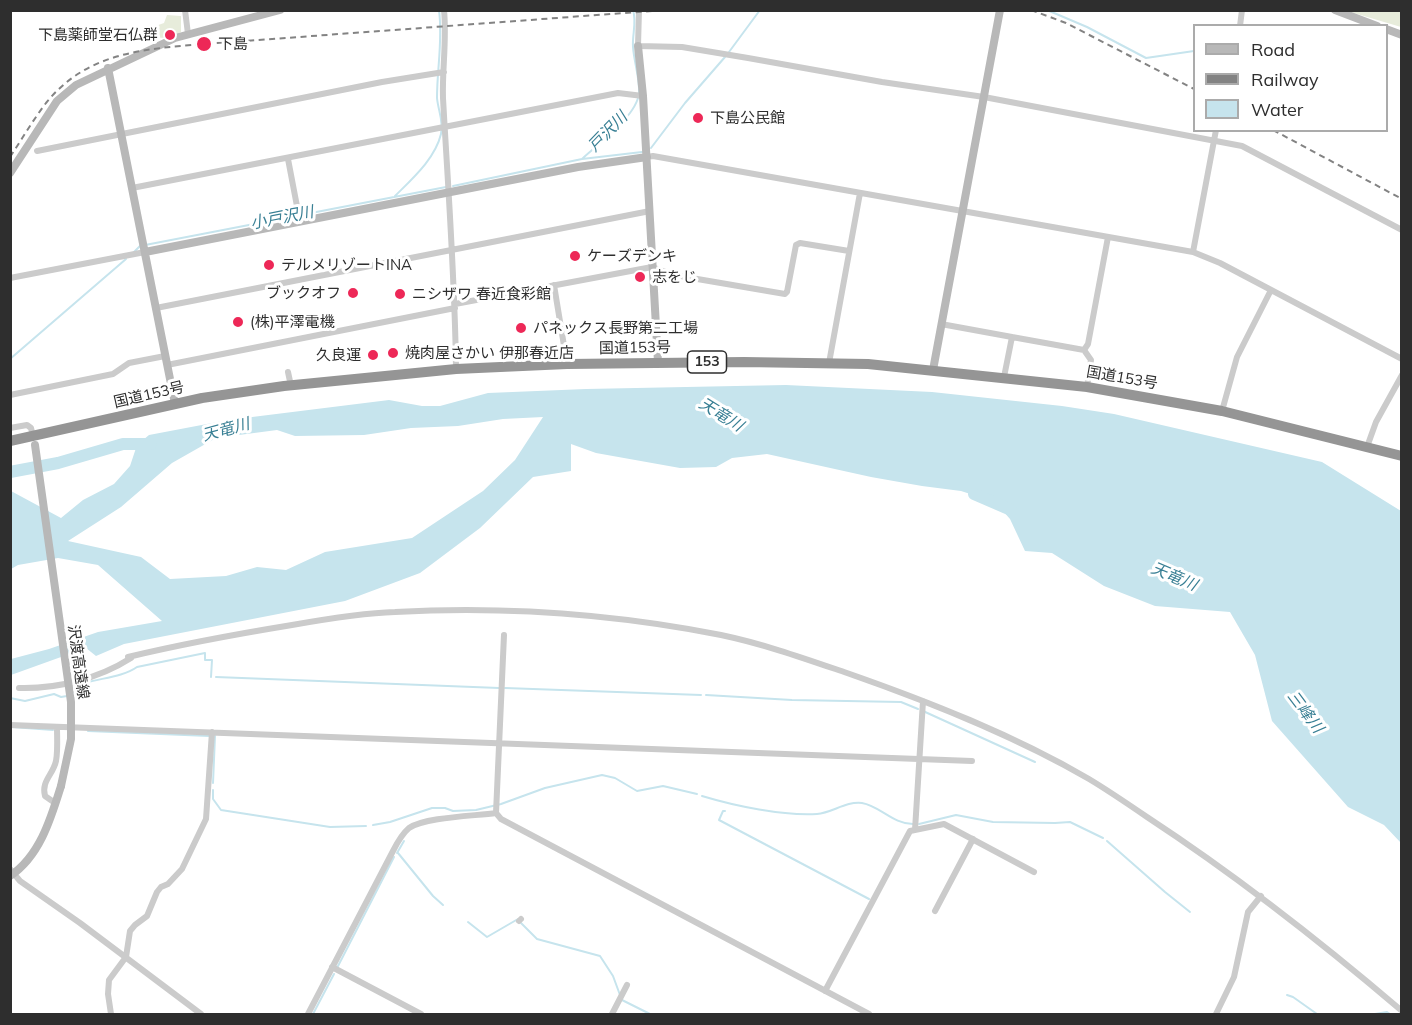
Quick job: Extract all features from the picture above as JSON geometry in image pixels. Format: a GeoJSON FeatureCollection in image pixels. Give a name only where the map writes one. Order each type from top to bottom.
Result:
{"type":"FeatureCollection","features":[{"type":"Feature","properties":{"kind":"highway","name":"国道153号"},"geometry":{"type":"LineString","coordinates":[[10,441],[34,441],[175,404],[228,393],[456,369],[658,362],[829,363],[933,370],[1088,387],[1222,411],[1401,456]]}},
{"type":"Feature","properties":{"kind":"street"},"geometry":{"type":"LineString","coordinates":[[185,10],[188,34]]}},
{"type":"Feature","properties":{"kind":"street"},"geometry":{"type":"LineString","coordinates":[[10,173],[57,101],[76,85],[108,68],[188,34],[280,10]]}},
{"type":"Feature","properties":{"kind":"street"},"geometry":{"type":"LineString","coordinates":[[444,10],[446,26],[441,72],[442,127],[453,250],[456,369]]}},
{"type":"Feature","properties":{"kind":"street"},"geometry":{"type":"LineString","coordinates":[[639,10],[640,96],[647,157],[658,362]]}},
{"type":"Feature","properties":{"kind":"street"},"geometry":{"type":"LineString","coordinates":[[933,370],[1000,10]]}},
{"type":"Feature","properties":{"kind":"street"},"geometry":{"type":"LineString","coordinates":[[1335,10],[1372,24]]}},
{"type":"Feature","properties":{"kind":"street"},"geometry":{"type":"LineString","coordinates":[[638,46],[682,47],[984,97],[1242,146],[1401,230]]}},
{"type":"Feature","properties":{"kind":"street"},"geometry":{"type":"LineString","coordinates":[[108,68],[142,249],[175,404]]}},
{"type":"Feature","properties":{"kind":"street"},"geometry":{"type":"LineString","coordinates":[[37,151],[441,72]]}},
{"type":"Feature","properties":{"kind":"street"},"geometry":{"type":"LineString","coordinates":[[132,188],[618,93],[640,96]]}},
{"type":"Feature","properties":{"kind":"street"},"geometry":{"type":"LineString","coordinates":[[1193,252],[1216,132]]}},
{"type":"Feature","properties":{"kind":"street"},"geometry":{"type":"LineString","coordinates":[[10,278],[124,255],[142,249],[578,167],[653,156],[1193,252],[1220,263],[1401,359]]}},
{"type":"Feature","properties":{"kind":"street"},"geometry":{"type":"LineString","coordinates":[[288,159],[300,221]]}},
{"type":"Feature","properties":{"kind":"street"},"geometry":{"type":"LineString","coordinates":[[829,363],[860,193]]}},
{"type":"Feature","properties":{"kind":"street"},"geometry":{"type":"LineString","coordinates":[[156,308],[650,211]]}},
{"type":"Feature","properties":{"kind":"street"},"geometry":{"type":"LineString","coordinates":[[1084,350],[1088,344],[1108,237]]}},
{"type":"Feature","properties":{"kind":"street"},"geometry":{"type":"LineString","coordinates":[[10,395],[113,374],[129,363],[166,361],[652,267],[674,275],[784,294],[787,292],[796,245],[800,243],[849,251]]}},
{"type":"Feature","properties":{"kind":"street"},"geometry":{"type":"LineString","coordinates":[[554,285],[567,364]]}},
{"type":"Feature","properties":{"kind":"street"},"geometry":{"type":"LineString","coordinates":[[1222,411],[1237,357],[1271,290]]}},
{"type":"Feature","properties":{"kind":"street"},"geometry":{"type":"LineString","coordinates":[[941,324],[1084,350],[1091,360],[1088,387]]}},
{"type":"Feature","properties":{"kind":"street"},"geometry":{"type":"LineString","coordinates":[[1004,377],[1012,337]]}},
{"type":"Feature","properties":{"kind":"street"},"geometry":{"type":"LineString","coordinates":[[288,372],[291,386]]}},
{"type":"Feature","properties":{"kind":"street"},"geometry":{"type":"LineString","coordinates":[[1367,447],[1376,422],[1401,375]]}},
{"type":"Feature","properties":{"kind":"street"},"geometry":{"type":"LineString","coordinates":[[10,428],[27,424],[31,428],[34,441]]}},
{"type":"Feature","properties":{"kind":"street","name":"沢渡高遠線"},"geometry":{"type":"LineString","coordinates":[[12,873],[38,846],[56,803],[71,739],[71,702],[34,441]]}},
{"type":"Feature","properties":{"kind":"street"},"geometry":{"type":"LineString","coordinates":[[19,688],[61,686],[105,670],[131,657],[261,630],[334,618],[393,612],[525,611],[637,621],[722,635],[800,657],[922,700],[974,722],[1086,777],[1205,855],[1261,896],[1401,1011]]}},
{"type":"Feature","properties":{"kind":"street"},"geometry":{"type":"LineString","coordinates":[[504,635],[496,808],[501,819],[869,1014]]}},
{"type":"Feature","properties":{"kind":"street"},"geometry":{"type":"LineString","coordinates":[[10,691],[30,685]]}},
{"type":"Feature","properties":{"kind":"street"},"geometry":{"type":"LineString","coordinates":[[915,830],[922,700]]}},
{"type":"Feature","properties":{"kind":"street"},"geometry":{"type":"LineString","coordinates":[[10,725],[972,761]]}},
{"type":"Feature","properties":{"kind":"street"},"geometry":{"type":"LineString","coordinates":[[56,803],[45,796],[43,789],[45,780],[56,761],[57,727]]}},
{"type":"Feature","properties":{"kind":"street"},"geometry":{"type":"LineString","coordinates":[[111,1014],[109,981],[126,957],[130,931],[147,916],[160,887],[168,884],[182,869],[206,819],[212,732]]}},
{"type":"Feature","properties":{"kind":"street"},"geometry":{"type":"LineString","coordinates":[[308,1014],[393,851],[407,830],[414,825],[430,821],[496,808]]}},
{"type":"Feature","properties":{"kind":"street"},"geometry":{"type":"LineString","coordinates":[[825,991],[910,831],[944,824],[1034,872]]}},
{"type":"Feature","properties":{"kind":"street"},"geometry":{"type":"LineString","coordinates":[[935,911],[973,839]]}},
{"type":"Feature","properties":{"kind":"street"},"geometry":{"type":"LineString","coordinates":[[12,873],[201,1014]]}},
{"type":"Feature","properties":{"kind":"street"},"geometry":{"type":"LineString","coordinates":[[1216,1014],[1234,977],[1248,912],[1261,896]]}},
{"type":"Feature","properties":{"kind":"street"},"geometry":{"type":"LineString","coordinates":[[332,967],[421,1014]]}},
{"type":"Feature","properties":{"kind":"street"},"geometry":{"type":"LineString","coordinates":[[612,1014],[627,985]]}},
{"type":"Feature","properties":{"kind":"green space"},"geometry":{"type":"Polygon","coordinates":[[[1347,11],[1401,11],[1401,27],[1347,11]]]}},
{"type":"Feature","properties":{"kind":"green space"},"geometry":{"type":"Polygon","coordinates":[[[167,15],[181,16],[181,32],[162,38],[144,30],[164,23],[167,15]]]}},
{"type":"Feature","properties":{"kind":"water","name":"三峰川"},"geometry":{"type":"Polygon","coordinates":[[[786,385],[932,392],[1114,414],[1322,462],[1401,511],[1401,843],[1384,825],[1348,807],[1272,721],[1255,655],[1230,612],[1155,606],[1104,586],[1052,553],[1025,551],[1010,519],[995,502],[961,491],[871,477],[767,454],[732,458],[716,467],[680,468],[596,453],[571,444],[571,471],[533,477],[480,528],[420,573],[345,601],[124,644],[96,656],[86,648],[11,675],[11,659],[98,632],[162,621],[98,565],[58,558],[18,565],[11,569],[11,491],[61,518],[83,500],[114,484],[130,466],[137,445],[149,435],[228,420],[389,400],[422,406],[440,406],[488,393],[786,385]],[[543,417],[503,419],[458,426],[411,428],[364,435],[295,436],[277,430],[216,438],[172,463],[121,507],[68,541],[141,557],[170,579],[226,576],[257,567],[286,570],[325,552],[412,538],[483,491],[515,460],[543,417]]]}},
{"type":"Feature","properties":{"kind":"waterway","name":"小戸沢川"},"geometry":{"type":"LineString","coordinates":[[395,196],[434,152],[442,130],[437,98],[439,10]]}},
{"type":"Feature","properties":{"kind":"waterway","name":"戸沢川"},"geometry":{"type":"LineString","coordinates":[[582,159],[616,129],[637,102],[639,88],[633,47],[635,19],[633,10]]}},
{"type":"Feature","properties":{"kind":"waterway"},"geometry":{"type":"LineString","coordinates":[[729,52],[760,10]]}},
{"type":"Feature","properties":{"kind":"waterway"},"geometry":{"type":"LineString","coordinates":[[1047,10],[1087,27],[1146,58],[1193,51]]}},
{"type":"Feature","properties":{"kind":"waterway"},"geometry":{"type":"LineString","coordinates":[[651,148],[685,103],[725,57]]}},
{"type":"Feature","properties":{"kind":"waterway","name":"戸沢川"},"geometry":{"type":"LineString","coordinates":[[453,186],[582,159],[642,152]]}},
{"type":"Feature","properties":{"kind":"waterway","name":"小戸沢川"},"geometry":{"type":"LineString","coordinates":[[133,253],[140,246],[446,187]]}},
{"type":"Feature","properties":{"kind":"waterway","name":"小戸沢川"},"geometry":{"type":"LineString","coordinates":[[10,359],[126,259]]}},
{"type":"Feature","properties":{"kind":"waterway","name":"天竜川"},"geometry":{"type":"LineString","coordinates":[[10,472],[58,463],[123,444],[151,444]]}},
{"type":"Feature","properties":{"kind":"waterway","name":"天竜川"},"geometry":{"type":"LineString","coordinates":[[974,494],[1011,510]]}},
{"type":"Feature","properties":{"kind":"waterway"},"geometry":{"type":"LineString","coordinates":[[72,694],[82,691],[85,683],[119,675],[137,667],[205,653],[205,660],[212,660],[211,677]]}},
{"type":"Feature","properties":{"kind":"waterway"},"geometry":{"type":"LineString","coordinates":[[216,677],[499,688]]}},
{"type":"Feature","properties":{"kind":"waterway"},"geometry":{"type":"LineString","coordinates":[[505,688],[701,695]]}},
{"type":"Feature","properties":{"kind":"waterway"},"geometry":{"type":"LineString","coordinates":[[10,698],[25,701],[54,694],[61,697],[67,696]]}},
{"type":"Feature","properties":{"kind":"waterway"},"geometry":{"type":"LineString","coordinates":[[706,695],[792,700],[901,702],[918,709]]}},
{"type":"Feature","properties":{"kind":"waterway"},"geometry":{"type":"LineString","coordinates":[[923,711],[1035,762]]}},
{"type":"Feature","properties":{"kind":"waterway"},"geometry":{"type":"LineString","coordinates":[[12,727],[53,730]]}},
{"type":"Feature","properties":{"kind":"waterway"},"geometry":{"type":"LineString","coordinates":[[88,731],[209,736]]}},
{"type":"Feature","properties":{"kind":"waterway"},"geometry":{"type":"LineString","coordinates":[[213,783],[215,736]]}},
{"type":"Feature","properties":{"kind":"waterway"},"geometry":{"type":"LineString","coordinates":[[373,825],[390,822],[432,808],[445,808],[453,811],[476,810],[501,804],[545,788],[602,775],[615,778],[637,791],[663,786],[697,794]]}},
{"type":"Feature","properties":{"kind":"waterway"},"geometry":{"type":"LineString","coordinates":[[213,790],[213,799],[221,810],[330,827],[366,826]]}},
{"type":"Feature","properties":{"kind":"waterway"},"geometry":{"type":"LineString","coordinates":[[702,796],[759,810],[804,814],[823,813],[850,804],[862,803],[899,821],[913,824]]}},
{"type":"Feature","properties":{"kind":"waterway"},"geometry":{"type":"LineString","coordinates":[[725,811],[719,820],[869,899]]}},
{"type":"Feature","properties":{"kind":"waterway"},"geometry":{"type":"LineString","coordinates":[[919,824],[956,815],[993,822],[1070,822],[1103,838]]}},
{"type":"Feature","properties":{"kind":"waterway"},"geometry":{"type":"LineString","coordinates":[[397,853],[404,841]]}},
{"type":"Feature","properties":{"kind":"waterway"},"geometry":{"type":"LineString","coordinates":[[1107,841],[1190,912]]}},
{"type":"Feature","properties":{"kind":"waterway"},"geometry":{"type":"LineString","coordinates":[[398,853],[443,905]]}},
{"type":"Feature","properties":{"kind":"waterway"},"geometry":{"type":"LineString","coordinates":[[337,968],[394,857]]}},
{"type":"Feature","properties":{"kind":"waterway"},"geometry":{"type":"LineString","coordinates":[[468,922],[487,937],[518,919]]}},
{"type":"Feature","properties":{"kind":"waterway"},"geometry":{"type":"LineString","coordinates":[[521,923],[537,939],[600,956],[613,976],[620,995]]}},
{"type":"Feature","properties":{"kind":"waterway"},"geometry":{"type":"LineString","coordinates":[[313,1014],[334,974]]}},
{"type":"Feature","properties":{"kind":"waterway"},"geometry":{"type":"LineString","coordinates":[[1287,995],[1317,1014]]}},
{"type":"Feature","properties":{"kind":"waterway"},"geometry":{"type":"LineString","coordinates":[[622,1000],[650,1014]]}},
{"type":"Feature","properties":{"kind":"waterway"},"geometry":{"type":"LineString","coordinates":[[1375,1014],[1387,1012],[1390,1014]]}},
{"type":"Feature","properties":{"kind":"railway"},"geometry":{"type":"LineString","coordinates":[[10,157],[41,109],[62,86],[98,63],[138,51],[204,44],[665,10]]}},
{"type":"Feature","properties":{"kind":"railway"},"geometry":{"type":"LineString","coordinates":[[1031,10],[1066,23],[1193,88]]}},
{"type":"Feature","properties":{"kind":"railway"},"geometry":{"type":"LineString","coordinates":[[1277,132],[1402,199]]}},
{"type":"Feature","properties":{"kind":"place","name":"下島薬師堂石仏群"},"geometry":{"type":"Point","coordinates":[170,35]}},
{"type":"Feature","properties":{"kind":"place","name":"下島"},"geometry":{"type":"Point","coordinates":[204,44]}},
{"type":"Feature","properties":{"kind":"place","name":"下島公民館"},"geometry":{"type":"Point","coordinates":[698,118]}},
{"type":"Feature","properties":{"kind":"place","name":"ケーズデンキ"},"geometry":{"type":"Point","coordinates":[575,256]}},
{"type":"Feature","properties":{"kind":"place","name":"テルメリゾートINA"},"geometry":{"type":"Point","coordinates":[269,265]}},
{"type":"Feature","properties":{"kind":"place","name":"志をじ"},"geometry":{"type":"Point","coordinates":[640,277]}},
{"type":"Feature","properties":{"kind":"place","name":"ブックオフ"},"geometry":{"type":"Point","coordinates":[353,293]}},
{"type":"Feature","properties":{"kind":"place","name":"ニシザワ 春近食彩館"},"geometry":{"type":"Point","coordinates":[400,294]}},
{"type":"Feature","properties":{"kind":"place","name":"(株)平澤電機"},"geometry":{"type":"Point","coordinates":[238,322]}},
{"type":"Feature","properties":{"kind":"place","name":"パネックス長野第二工場"},"geometry":{"type":"Point","coordinates":[521,328]}},
{"type":"Feature","properties":{"kind":"place","name":"焼肉屋さかい 伊那春近店"},"geometry":{"type":"Point","coordinates":[393,353]}},
{"type":"Feature","properties":{"kind":"place","name":"久良運"},"geometry":{"type":"Point","coordinates":[373,355]}}]}
